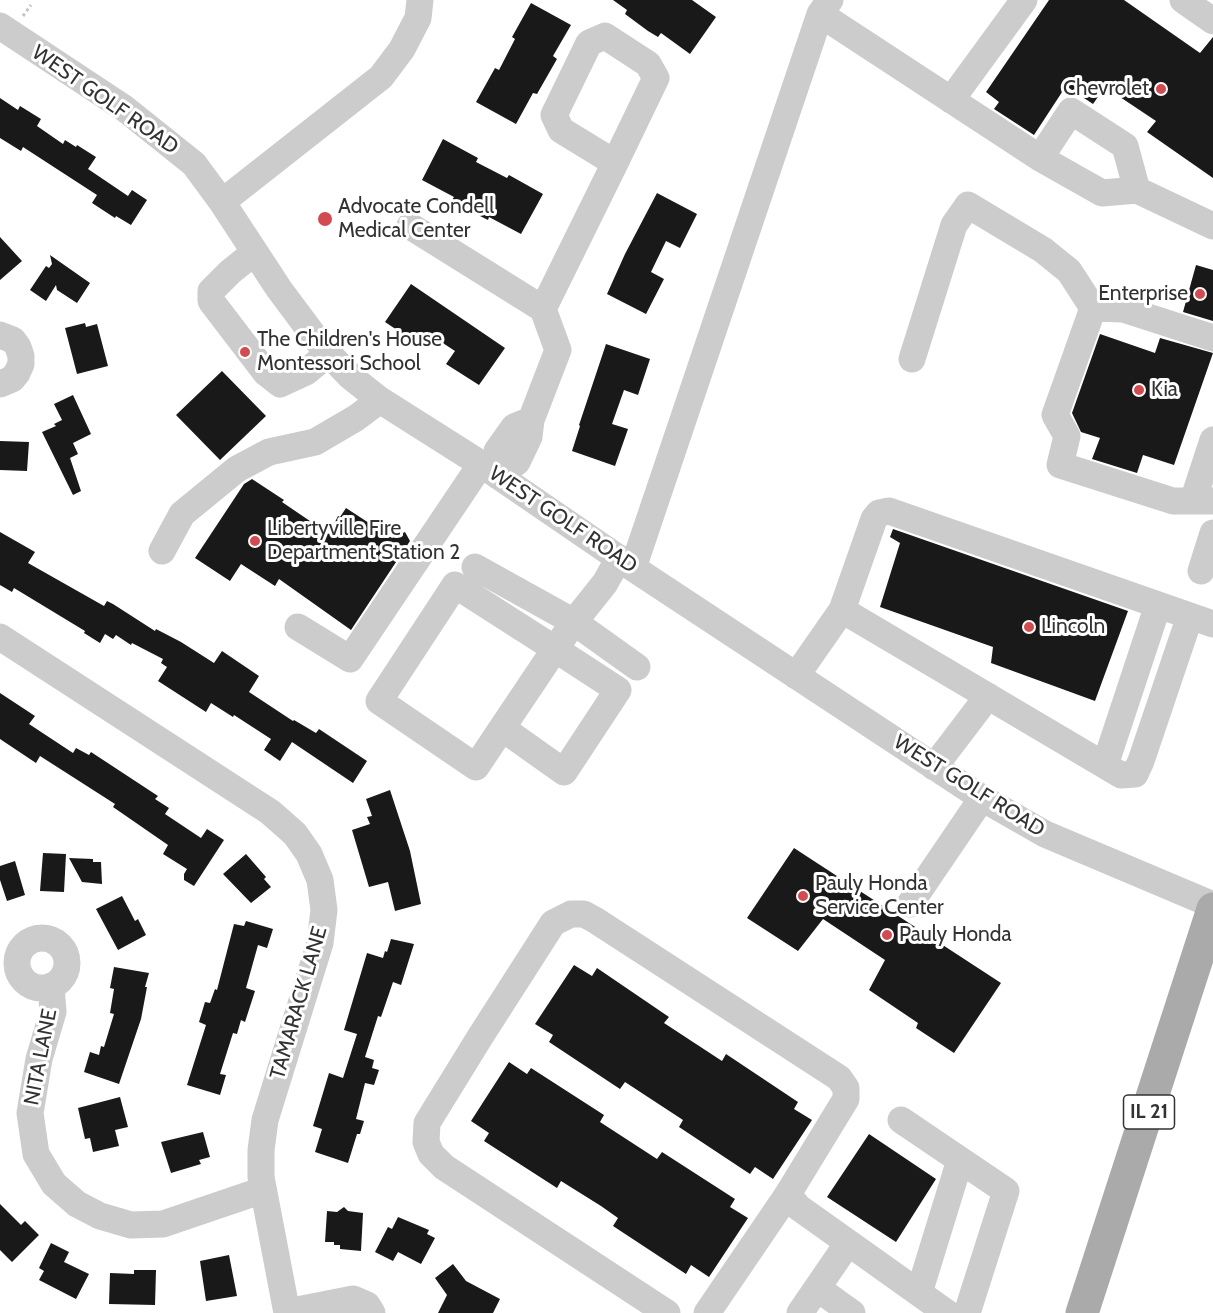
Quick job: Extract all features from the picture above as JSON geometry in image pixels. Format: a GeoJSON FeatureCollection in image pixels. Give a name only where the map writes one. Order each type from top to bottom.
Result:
{"type":"FeatureCollection","features":[{"type":"Feature","properties":{"kind":"main road","name":"IL 21"},"geometry":{"type":"LineString","coordinates":[[1082,1313],[1213,908]]}},
{"type":"Feature","properties":{"kind":"street"},"geometry":{"type":"LineString","coordinates":[[222,202],[381,77],[402,49],[413,28],[418,18],[420,0]]}},
{"type":"Feature","properties":{"kind":"street"},"geometry":{"type":"LineString","coordinates":[[951,100],[1024,0]]}},
{"type":"Feature","properties":{"kind":"street"},"geometry":{"type":"LineString","coordinates":[[1183,0],[1213,21]]}},
{"type":"Feature","properties":{"kind":"street"},"geometry":{"type":"LineString","coordinates":[[502,728],[564,772],[618,690],[555,649],[455,585],[379,701],[476,767],[502,728],[555,649],[574,622],[605,583],[626,563],[825,7],[951,100],[1040,158],[1102,193],[1137,190],[1213,226]]}},
{"type":"Feature","properties":{"kind":"street","name":"WEST GOLF ROAD"},"geometry":{"type":"LineString","coordinates":[[0,26],[124,108],[195,164],[279,289],[329,353],[351,377],[380,400],[982,798],[1045,834],[1213,908]]}},
{"type":"Feature","properties":{"kind":"street"},"geometry":{"type":"LineString","coordinates":[[1040,158],[1071,111],[1125,146],[1137,190]]}},
{"type":"Feature","properties":{"kind":"street"},"geometry":{"type":"LineString","coordinates":[[543,309],[615,163]]}},
{"type":"Feature","properties":{"kind":"street"},"geometry":{"type":"LineString","coordinates":[[912,359],[954,225],[968,205],[1043,250],[1069,271],[1093,308]]}},
{"type":"Feature","properties":{"kind":"street"},"geometry":{"type":"LineString","coordinates":[[298,627],[350,659],[489,470],[517,462],[530,437],[531,420],[558,350],[543,309],[410,226]]}},
{"type":"Feature","properties":{"kind":"street"},"geometry":{"type":"LineString","coordinates":[[255,252],[211,291],[211,301],[266,373],[280,384],[306,372],[329,353]]}},
{"type":"Feature","properties":{"kind":"street"},"geometry":{"type":"LineString","coordinates":[[1093,308],[1123,309],[1213,338]]}},
{"type":"Feature","properties":{"kind":"street"},"geometry":{"type":"LineString","coordinates":[[1093,308],[1055,415],[1067,436],[1060,465],[1173,501],[1203,501],[1213,440]]}},
{"type":"Feature","properties":{"kind":"street"},"geometry":{"type":"LineString","coordinates":[[0,335],[13,340],[21,356],[21,364],[17,373],[12,379],[0,384]]}},
{"type":"Feature","properties":{"kind":"street"},"geometry":{"type":"LineString","coordinates":[[162,552],[182,514],[237,469],[269,452],[315,442],[356,418],[380,400]]}},
{"type":"Feature","properties":{"kind":"street"},"geometry":{"type":"LineString","coordinates":[[796,676],[842,610],[874,519],[879,513],[889,511],[1201,620],[1134,774],[1113,770],[842,610]]}},
{"type":"Feature","properties":{"kind":"street"},"geometry":{"type":"LineString","coordinates":[[1201,572],[1213,533]]}},
{"type":"Feature","properties":{"kind":"street"},"geometry":{"type":"LineString","coordinates":[[475,567],[574,622],[637,667]]}},
{"type":"Feature","properties":{"kind":"street"},"geometry":{"type":"LineString","coordinates":[[1113,770],[1158,605]]}},
{"type":"Feature","properties":{"kind":"street","name":"TAMARACK LANE"},"geometry":{"type":"LineString","coordinates":[[0,637],[270,812],[295,834],[309,854],[320,880],[324,910],[320,943],[265,1120],[261,1150],[263,1190],[287,1312]]}},
{"type":"Feature","properties":{"kind":"street"},"geometry":{"type":"LineString","coordinates":[[934,766],[988,696]]}},
{"type":"Feature","properties":{"kind":"street"},"geometry":{"type":"LineString","coordinates":[[910,904],[982,798]]}},
{"type":"Feature","properties":{"kind":"street"},"geometry":{"type":"LineString","coordinates":[[667,1313],[444,1167],[431,1154],[426,1142],[427,1123],[553,923],[571,914],[584,914],[595,920],[839,1078],[846,1088],[846,1099],[788,1194],[707,1313]]}},
{"type":"Feature","properties":{"kind":"street","name":"NITA LANE"},"geometry":{"type":"LineString","coordinates":[[51,986],[53,1012],[39,1059],[30,1113],[36,1155],[54,1184],[77,1204],[100,1216],[131,1225],[163,1224],[263,1190]]}},
{"type":"Feature","properties":{"kind":"street"},"geometry":{"type":"LineString","coordinates":[[901,1120],[1006,1191],[967,1313]]}},
{"type":"Feature","properties":{"kind":"street"},"geometry":{"type":"LineString","coordinates":[[919,1293],[960,1160]]}},
{"type":"Feature","properties":{"kind":"street"},"geometry":{"type":"LineString","coordinates":[[788,1194],[798,1208],[947,1313]]}},
{"type":"Feature","properties":{"kind":"street"},"geometry":{"type":"LineString","coordinates":[[800,1313],[848,1243]]}},
{"type":"Feature","properties":{"kind":"street"},"geometry":{"type":"LineString","coordinates":[[817,1288],[852,1313]]}},
{"type":"Feature","properties":{"kind":"street"},"geometry":{"type":"LineString","coordinates":[[287,1312],[353,1299],[367,1305],[372,1313]]}},
{"type":"Feature","properties":{"kind":"building"},"geometry":{"type":"Polygon","coordinates":[[[613,0],[692,0],[716,17],[690,54],[661,33],[658,37],[648,31],[625,14],[627,10],[613,0]]]}},
{"type":"Feature","properties":{"kind":"building","name":"Chevrolet"},"geometry":{"type":"Polygon","coordinates":[[[1049,0],[1124,0],[1200,53],[1213,37],[1213,178],[1147,132],[1156,121],[1105,87],[1093,104],[1066,86],[1034,135],[994,109],[999,102],[986,92],[1049,0]]]}},
{"type":"Feature","properties":{"kind":"building"},"geometry":{"type":"Polygon","coordinates":[[[531,3],[571,25],[553,56],[557,59],[537,94],[533,93],[516,124],[476,102],[495,68],[499,70],[515,39],[512,37],[531,3]]]}},
{"type":"Feature","properties":{"kind":"building"},"geometry":{"type":"Polygon","coordinates":[[[0,98],[18,110],[20,106],[41,119],[37,126],[63,144],[65,140],[96,157],[88,169],[128,196],[132,190],[147,200],[131,225],[92,203],[97,195],[23,147],[21,151],[0,138],[0,98]]]}},
{"type":"Feature","properties":{"kind":"building"},"geometry":{"type":"Polygon","coordinates":[[[443,139],[478,158],[476,162],[507,178],[509,175],[543,194],[521,234],[489,217],[488,220],[478,215],[452,200],[454,197],[422,180],[443,139]]]}},
{"type":"Feature","properties":{"kind":"building"},"geometry":{"type":"Polygon","coordinates":[[[657,193],[697,214],[680,248],[666,241],[651,272],[664,279],[646,314],[607,294],[657,193]]]}},
{"type":"Feature","properties":{"kind":"building"},"geometry":{"type":"Polygon","coordinates":[[[0,237],[22,261],[0,280],[0,237]]]}},
{"type":"Feature","properties":{"kind":"building"},"geometry":{"type":"Polygon","coordinates":[[[50,255],[90,283],[77,303],[57,290],[56,285],[46,301],[30,290],[46,266],[49,268],[52,264],[50,255]]]}},
{"type":"Feature","properties":{"kind":"building","name":"Enterprise"},"geometry":{"type":"Polygon","coordinates":[[[1196,265],[1213,270],[1213,321],[1183,312],[1196,265]]]}},
{"type":"Feature","properties":{"kind":"building"},"geometry":{"type":"Polygon","coordinates":[[[411,284],[505,348],[479,385],[446,364],[455,351],[426,332],[418,344],[385,322],[411,284]]]}},
{"type":"Feature","properties":{"kind":"building"},"geometry":{"type":"Polygon","coordinates":[[[85,323],[86,327],[97,324],[108,366],[77,374],[65,328],[85,323]]]}},
{"type":"Feature","properties":{"kind":"building","name":"Kia"},"geometry":{"type":"Polygon","coordinates":[[[1100,334],[1155,353],[1160,338],[1213,353],[1174,465],[1143,455],[1137,473],[1092,459],[1100,438],[1081,432],[1072,413],[1100,334]]]}},
{"type":"Feature","properties":{"kind":"building"},"geometry":{"type":"Polygon","coordinates":[[[606,344],[650,359],[638,395],[624,390],[612,424],[628,429],[615,466],[572,451],[606,344]]]}},
{"type":"Feature","properties":{"kind":"building"},"geometry":{"type":"Polygon","coordinates":[[[222,371],[266,416],[220,460],[176,415],[222,371]]]}},
{"type":"Feature","properties":{"kind":"building"},"geometry":{"type":"Polygon","coordinates":[[[73,395],[91,434],[73,443],[78,454],[70,458],[81,491],[73,495],[42,432],[56,426],[54,424],[62,420],[54,404],[73,395]]]}},
{"type":"Feature","properties":{"kind":"building"},"geometry":{"type":"Polygon","coordinates":[[[0,441],[29,442],[27,471],[0,470],[0,441]]]}},
{"type":"Feature","properties":{"kind":"building"},"geometry":{"type":"Polygon","coordinates":[[[252,479],[329,534],[338,516],[340,517],[346,508],[392,538],[405,532],[410,541],[351,630],[279,579],[275,586],[241,564],[230,581],[195,558],[244,484],[252,479]]]}},
{"type":"Feature","properties":{"kind":"building","name":"Lincoln"},"geometry":{"type":"Polygon","coordinates":[[[893,529],[1128,611],[1095,701],[991,663],[993,647],[880,607],[900,543],[890,537],[893,529]]]}},
{"type":"Feature","properties":{"kind":"building"},"geometry":{"type":"Polygon","coordinates":[[[0,532],[35,552],[28,563],[104,606],[107,601],[113,604],[155,631],[156,629],[181,642],[214,663],[222,651],[259,676],[249,692],[293,721],[316,733],[319,729],[367,761],[353,783],[292,742],[280,761],[264,750],[271,739],[211,703],[206,712],[158,681],[167,667],[161,663],[163,659],[132,643],[131,645],[116,635],[113,639],[105,634],[100,643],[84,633],[85,631],[14,588],[12,592],[0,585],[0,532]]]}},
{"type":"Feature","properties":{"kind":"building"},"geometry":{"type":"Polygon","coordinates":[[[0,693],[35,716],[29,724],[73,753],[76,748],[89,755],[91,752],[158,796],[155,799],[169,808],[165,814],[201,838],[207,829],[224,840],[194,886],[184,880],[187,869],[163,854],[168,845],[113,807],[115,804],[40,756],[36,763],[0,739],[0,693]]]}},
{"type":"Feature","properties":{"kind":"building"},"geometry":{"type":"Polygon","coordinates":[[[390,790],[410,851],[421,904],[395,911],[388,882],[369,887],[352,830],[370,824],[367,817],[372,816],[366,799],[390,790]]]}},
{"type":"Feature","properties":{"kind":"building","name":"Pauly Honda"},"geometry":{"type":"Polygon","coordinates":[[[794,848],[1001,983],[954,1053],[916,1028],[918,1023],[869,990],[885,960],[823,919],[798,951],[747,918],[794,848]]]}},
{"type":"Feature","properties":{"kind":"building"},"geometry":{"type":"Polygon","coordinates":[[[43,853],[66,854],[64,892],[40,891],[43,853]]]}},
{"type":"Feature","properties":{"kind":"building"},"geometry":{"type":"Polygon","coordinates":[[[246,854],[266,877],[264,879],[271,887],[251,903],[223,874],[246,854]]]}},
{"type":"Feature","properties":{"kind":"building"},"geometry":{"type":"Polygon","coordinates":[[[69,858],[93,859],[93,862],[101,862],[102,884],[82,882],[69,858]]]}},
{"type":"Feature","properties":{"kind":"building"},"geometry":{"type":"Polygon","coordinates":[[[15,861],[25,895],[7,901],[0,880],[0,866],[15,861]]]}},
{"type":"Feature","properties":{"kind":"building"},"geometry":{"type":"Polygon","coordinates":[[[122,896],[135,921],[138,919],[146,935],[118,950],[96,909],[122,896]]]}},
{"type":"Feature","properties":{"kind":"building"},"geometry":{"type":"Polygon","coordinates":[[[246,921],[273,929],[267,948],[258,945],[246,988],[255,991],[245,1022],[241,1020],[237,1034],[233,1033],[220,1074],[226,1075],[220,1095],[187,1085],[206,1025],[199,1022],[205,1002],[210,1003],[215,989],[217,990],[234,924],[244,926],[246,921]]]}},
{"type":"Feature","properties":{"kind":"building"},"geometry":{"type":"Polygon","coordinates":[[[391,939],[414,944],[401,985],[393,982],[381,1017],[378,1016],[365,1057],[374,1060],[372,1068],[379,1070],[374,1085],[365,1083],[356,1119],[364,1121],[360,1134],[357,1134],[348,1163],[315,1152],[322,1129],[313,1126],[329,1073],[343,1078],[357,1034],[344,1030],[367,953],[383,958],[391,939]]]}},
{"type":"Feature","properties":{"kind":"building"},"geometry":{"type":"Polygon","coordinates":[[[574,965],[592,976],[597,968],[669,1017],[664,1023],[722,1061],[726,1054],[798,1102],[794,1109],[812,1120],[773,1179],[755,1167],[750,1174],[679,1127],[683,1120],[625,1082],[620,1089],[549,1042],[553,1035],[535,1024],[574,965]]]}},
{"type":"Feature","properties":{"kind":"building"},"geometry":{"type":"Polygon","coordinates":[[[114,967],[149,973],[141,1019],[119,1084],[84,1072],[90,1052],[99,1055],[101,1046],[104,1047],[114,1014],[110,1013],[114,989],[110,988],[114,967]]]}},
{"type":"Feature","properties":{"kind":"building"},"geometry":{"type":"Polygon","coordinates":[[[509,1062],[527,1074],[531,1068],[604,1115],[600,1122],[657,1159],[662,1152],[735,1199],[730,1207],[748,1218],[709,1277],[691,1265],[686,1274],[613,1226],[618,1218],[601,1206],[561,1181],[557,1188],[484,1141],[489,1133],[471,1121],[509,1062]]]}},
{"type":"Feature","properties":{"kind":"building"},"geometry":{"type":"Polygon","coordinates":[[[120,1097],[128,1127],[115,1130],[119,1146],[93,1152],[90,1138],[85,1139],[78,1108],[120,1097]]]}},
{"type":"Feature","properties":{"kind":"building"},"geometry":{"type":"Polygon","coordinates":[[[203,1132],[210,1157],[199,1160],[201,1164],[171,1173],[161,1142],[203,1132]]]}},
{"type":"Feature","properties":{"kind":"building"},"geometry":{"type":"Polygon","coordinates":[[[869,1134],[936,1179],[896,1242],[827,1197],[869,1134]]]}},
{"type":"Feature","properties":{"kind":"building"},"geometry":{"type":"Polygon","coordinates":[[[0,1204],[21,1225],[25,1221],[39,1235],[12,1262],[0,1250],[0,1204]]]}},
{"type":"Feature","properties":{"kind":"building"},"geometry":{"type":"Polygon","coordinates":[[[344,1207],[348,1211],[363,1213],[361,1251],[340,1249],[340,1245],[334,1245],[334,1242],[325,1242],[327,1211],[337,1212],[344,1207]]]}},
{"type":"Feature","properties":{"kind":"building"},"geometry":{"type":"Polygon","coordinates":[[[398,1217],[429,1230],[427,1234],[435,1238],[421,1264],[398,1252],[393,1261],[375,1252],[388,1227],[392,1229],[398,1217]]]}},
{"type":"Feature","properties":{"kind":"building"},"geometry":{"type":"Polygon","coordinates":[[[51,1243],[69,1252],[64,1262],[89,1274],[76,1299],[39,1280],[44,1271],[39,1268],[51,1243]]]}},
{"type":"Feature","properties":{"kind":"building"},"geometry":{"type":"Polygon","coordinates":[[[229,1255],[237,1296],[206,1301],[200,1261],[229,1255]]]}},
{"type":"Feature","properties":{"kind":"building"},"geometry":{"type":"Polygon","coordinates":[[[453,1264],[466,1281],[500,1299],[493,1313],[438,1313],[447,1295],[435,1278],[453,1264]]]}},
{"type":"Feature","properties":{"kind":"building"},"geometry":{"type":"Polygon","coordinates":[[[134,1270],[156,1270],[155,1305],[109,1304],[110,1273],[134,1274],[134,1270]]]}},
{"type":"Feature","properties":{"kind":"place","name":"Chevrolet"},"geometry":{"type":"Point","coordinates":[1161,89]}},
{"type":"Feature","properties":{"kind":"place","name":"Advocate Condell Medical Center"},"geometry":{"type":"Point","coordinates":[325,219]}},
{"type":"Feature","properties":{"kind":"place","name":"Enterprise"},"geometry":{"type":"Point","coordinates":[1200,294]}},
{"type":"Feature","properties":{"kind":"place","name":"The Children's House Montessori School"},"geometry":{"type":"Point","coordinates":[245,352]}},
{"type":"Feature","properties":{"kind":"place","name":"Kia"},"geometry":{"type":"Point","coordinates":[1139,390]}},
{"type":"Feature","properties":{"kind":"place","name":"Libertyville Fire Department Station 2"},"geometry":{"type":"Point","coordinates":[255,541]}},
{"type":"Feature","properties":{"kind":"place","name":"Lincoln"},"geometry":{"type":"Point","coordinates":[1029,627]}},
{"type":"Feature","properties":{"kind":"place","name":"Pauly Honda Service Center"},"geometry":{"type":"Point","coordinates":[803,896]}},
{"type":"Feature","properties":{"kind":"place","name":"Pauly Honda"},"geometry":{"type":"Point","coordinates":[887,935]}}]}
